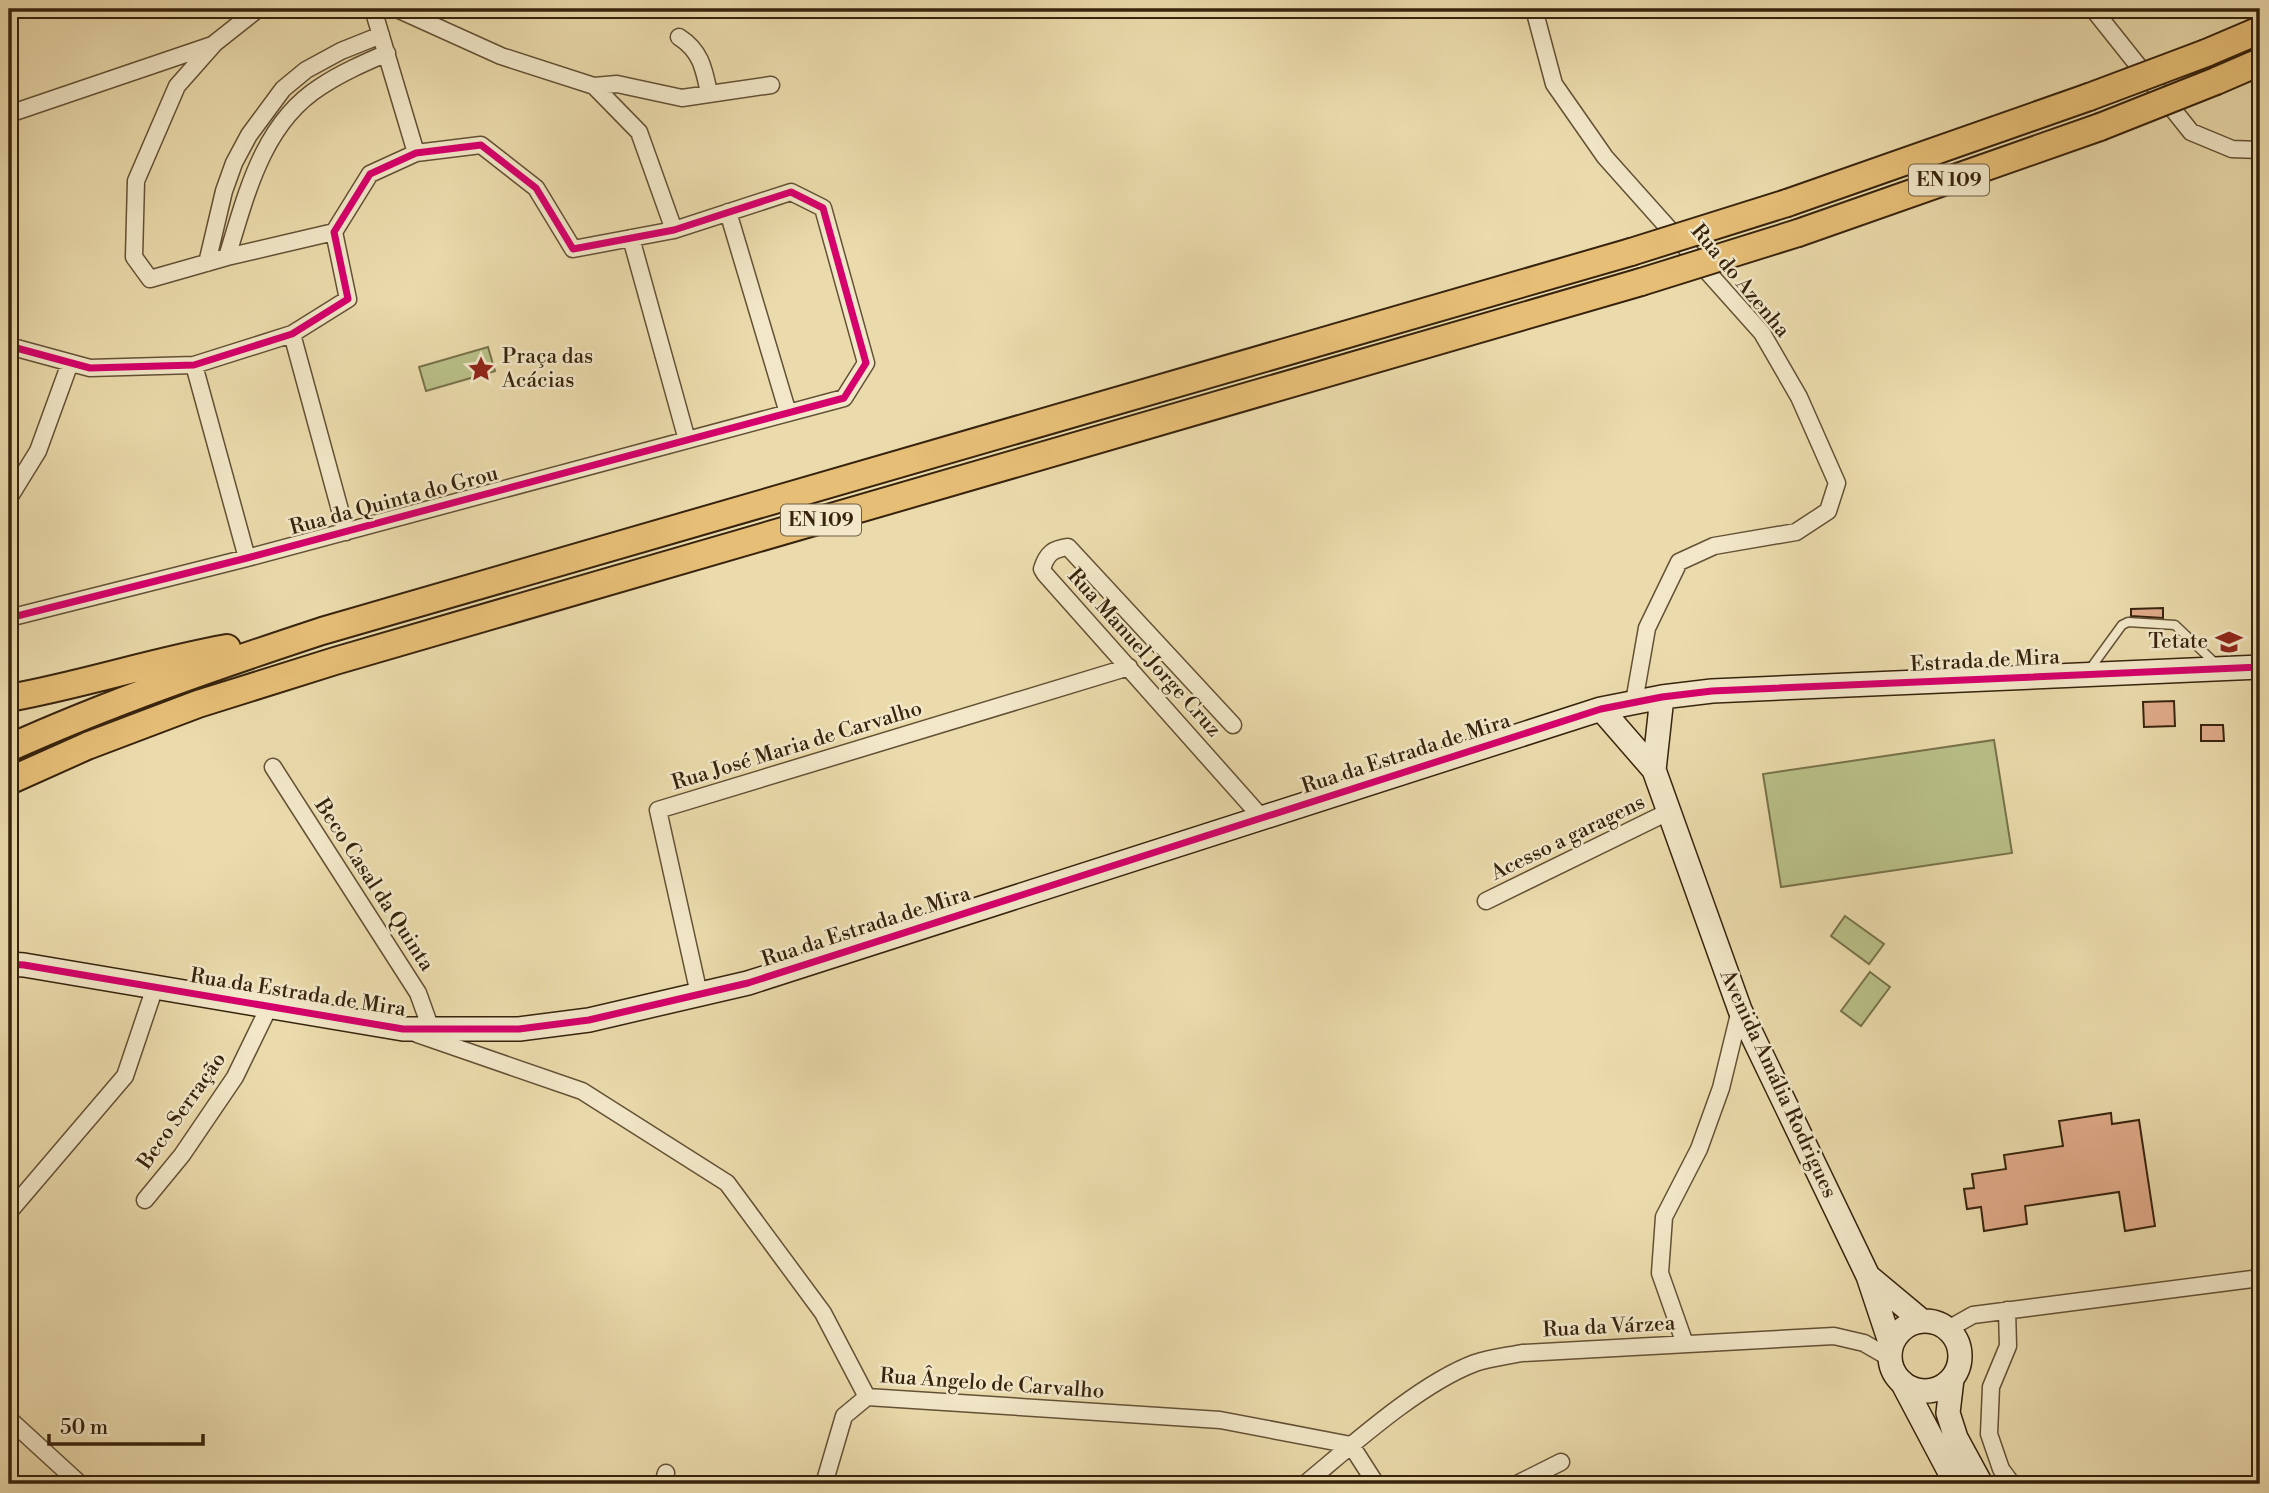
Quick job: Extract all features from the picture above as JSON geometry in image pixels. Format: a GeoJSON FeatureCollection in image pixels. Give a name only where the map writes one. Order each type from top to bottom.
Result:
{"type":"FeatureCollection","features":[{"type":"Feature","properties":{"kind":"main road","name":"EN 109"},"geometry":{"type":"LineString","coordinates":[[9,748],[73,719],[188,675],[322,631],[1631,252],[1787,203],[2089,97],[2260,30]]}},
{"type":"Feature","properties":{"kind":"main road","name":"EN 109"},"geometry":{"type":"LineString","coordinates":[[9,781],[87,746],[198,704],[335,661],[1641,282],[1798,233],[2100,127],[2260,62]]}},
{"type":"Feature","properties":{"kind":"main road"},"geometry":{"type":"LineString","coordinates":[[9,698],[53,690],[196,653],[322,631]]}},
{"type":"Feature","properties":{"kind":"street"},"geometry":{"type":"LineString","coordinates":[[9,12],[19,9]]}},
{"type":"Feature","properties":{"kind":"street"},"geometry":{"type":"LineString","coordinates":[[258,9],[215,43],[177,86],[136,181],[134,257],[150,279],[227,257],[334,233]]}},
{"type":"Feature","properties":{"kind":"street"},"geometry":{"type":"LineString","coordinates":[[9,346],[90,368],[194,365],[292,334],[348,299],[334,233],[370,174],[416,153],[373,9]]}},
{"type":"Feature","properties":{"kind":"street"},"geometry":{"type":"LineString","coordinates":[[397,9],[501,56],[594,86],[617,83],[682,98],[771,85]]}},
{"type":"Feature","properties":{"kind":"street","name":"Rua do Azenha"},"geometry":{"type":"LineString","coordinates":[[1535,9],[1554,84],[1605,157],[1762,333],[1799,397],[1837,484],[1828,511],[1796,532],[1713,546],[1679,562],[1647,628],[1634,702]]}},
{"type":"Feature","properties":{"kind":"street"},"geometry":{"type":"LineString","coordinates":[[2093,9],[2191,132],[2232,149],[2260,149]]}},
{"type":"Feature","properties":{"kind":"street"},"geometry":{"type":"LineString","coordinates":[[207,263],[233,163],[249,135],[283,89],[306,70],[341,51],[381,35]]}},
{"type":"Feature","properties":{"kind":"street"},"geometry":{"type":"LineString","coordinates":[[679,37],[699,55],[709,93]]}},
{"type":"Feature","properties":{"kind":"street"},"geometry":{"type":"LineString","coordinates":[[9,114],[215,43]]}},
{"type":"Feature","properties":{"kind":"street"},"geometry":{"type":"LineString","coordinates":[[227,257],[261,157],[275,133],[295,108],[318,88],[387,53]]}},
{"type":"Feature","properties":{"kind":"street"},"geometry":{"type":"LineString","coordinates":[[594,86],[639,132],[674,230]]}},
{"type":"Feature","properties":{"kind":"street","name":"Rua da Quinta do Grou"},"geometry":{"type":"LineString","coordinates":[[9,618],[346,532],[844,398],[866,363],[823,208],[791,192],[674,230],[573,249],[536,188],[481,145],[416,153]]}},
{"type":"Feature","properties":{"kind":"street"},"geometry":{"type":"LineString","coordinates":[[729,212],[788,414]]}},
{"type":"Feature","properties":{"kind":"street"},"geometry":{"type":"LineString","coordinates":[[631,238],[687,440]]}},
{"type":"Feature","properties":{"kind":"street"},"geometry":{"type":"LineString","coordinates":[[292,334],[346,532]]}},
{"type":"Feature","properties":{"kind":"street"},"geometry":{"type":"LineString","coordinates":[[9,498],[38,451],[70,363]]}},
{"type":"Feature","properties":{"kind":"street"},"geometry":{"type":"LineString","coordinates":[[194,365],[247,558]]}},
{"type":"Feature","properties":{"kind":"street","name":"Rua Manuel Jorge Cruz"},"geometry":{"type":"LineString","coordinates":[[1233,725],[1068,547],[1054,549],[1045,558],[1042,569],[1045,574],[1262,818]]}},
{"type":"Feature","properties":{"kind":"street","name":"Rua José Maria de Carvalho"},"geometry":{"type":"LineString","coordinates":[[699,994],[658,810],[1129,667]]}},
{"type":"Feature","properties":{"kind":"street","name":"Estrada de Mira"},"geometry":{"type":"LineString","coordinates":[[1712,691],[2260,667]]}},
{"type":"Feature","properties":{"kind":"street","name":"Rua da Estrada de Mira"},"geometry":{"type":"LineString","coordinates":[[9,964],[403,1029],[519,1028],[577,1021],[748,983],[1601,709],[1712,691]]}},
{"type":"Feature","properties":{"kind":"street","name":"Avenida Amália Rodrigues"},"geometry":{"type":"LineString","coordinates":[[1654,771],[1662,697]]}},
{"type":"Feature","properties":{"kind":"street","name":"Avenida Amália Rodrigues"},"geometry":{"type":"LineString","coordinates":[[1601,709],[1654,771],[1740,1010],[1868,1276],[1891,1352]]}},
{"type":"Feature","properties":{"kind":"street","name":"Beco Casal da Quinta"},"geometry":{"type":"LineString","coordinates":[[273,767],[418,993],[431,1029]]}},
{"type":"Feature","properties":{"kind":"street","name":"Acesso a garagens"},"geometry":{"type":"LineString","coordinates":[[1486,901],[1668,812]]}},
{"type":"Feature","properties":{"kind":"street"},"geometry":{"type":"LineString","coordinates":[[9,1212],[125,1076],[155,987]]}},
{"type":"Feature","properties":{"kind":"street","name":"Beco Serração"},"geometry":{"type":"LineString","coordinates":[[145,1200],[183,1155],[235,1077],[269,1007]]}},
{"type":"Feature","properties":{"kind":"street"},"geometry":{"type":"LineString","coordinates":[[1685,1344],[1660,1273],[1664,1217],[1703,1137],[1721,1087],[1740,1010]]}},
{"type":"Feature","properties":{"kind":"street","name":"Rua Ângelo de Carvalho"},"geometry":{"type":"LineString","coordinates":[[403,1029],[582,1091],[727,1183],[823,1313],[867,1397],[1220,1420],[1351,1445]]}},
{"type":"Feature","properties":{"kind":"street","name":"Avenida Amália Rodrigues"},"geometry":{"type":"LineString","coordinates":[[1868,1276],[1922,1321]]}},
{"type":"Feature","properties":{"kind":"street"},"geometry":{"type":"LineString","coordinates":[[1948,1329],[1973,1315],[2260,1278]]}},
{"type":"Feature","properties":{"kind":"street"},"geometry":{"type":"LineString","coordinates":[[2007,1310],[2008,1346],[1991,1387],[1989,1434],[2001,1469],[2012,1484]]}},
{"type":"Feature","properties":{"kind":"street"},"geometry":{"type":"LineString","coordinates":[[1956,1484],[1902,1382],[1894,1372],[1891,1352],[1898,1333],[1909,1324],[1936,1322],[1948,1329],[1956,1340],[1960,1353],[1952,1379],[1948,1413],[1956,1438],[1981,1484]]}},
{"type":"Feature","properties":{"kind":"street","name":"Rua da Várzea"},"geometry":{"type":"LineString","coordinates":[[1306,1484],[1351,1445],[1432,1385],[1476,1363],[1522,1353],[1834,1336],[1864,1342],[1891,1352]]}},
{"type":"Feature","properties":{"kind":"street"},"geometry":{"type":"LineString","coordinates":[[1902,1382],[1914,1389],[1928,1391],[1941,1387],[1952,1379]]}},
{"type":"Feature","properties":{"kind":"street"},"geometry":{"type":"LineString","coordinates":[[824,1484],[844,1416],[867,1397]]}},
{"type":"Feature","properties":{"kind":"street"},"geometry":{"type":"LineString","coordinates":[[9,1419],[80,1484]]}},
{"type":"Feature","properties":{"kind":"street"},"geometry":{"type":"LineString","coordinates":[[1351,1445],[1376,1484]]}},
{"type":"Feature","properties":{"kind":"street"},"geometry":{"type":"LineString","coordinates":[[1517,1484],[1560,1462]]}},
{"type":"Feature","properties":{"kind":"lane"},"geometry":{"type":"LineString","coordinates":[[2086,674],[2122,625],[2128,622],[2175,625],[2220,669]]}},
{"type":"Feature","properties":{"kind":"green space"},"geometry":{"type":"Polygon","coordinates":[[[488,347],[495,371],[426,391],[419,367],[488,347]]]}},
{"type":"Feature","properties":{"kind":"green space"},"geometry":{"type":"Polygon","coordinates":[[[1994,740],[2012,853],[1781,887],[1763,774],[1994,740]]]}},
{"type":"Feature","properties":{"kind":"green space"},"geometry":{"type":"Polygon","coordinates":[[[1845,916],[1884,944],[1869,964],[1831,936],[1845,916]]]}},
{"type":"Feature","properties":{"kind":"green space"},"geometry":{"type":"Polygon","coordinates":[[[1870,972],[1890,987],[1861,1026],[1841,1011],[1870,972]]]}},
{"type":"Feature","properties":{"kind":"building"},"geometry":{"type":"Polygon","coordinates":[[[2163,608],[2163,618],[2131,616],[2131,609],[2163,608]]]}},
{"type":"Feature","properties":{"kind":"building"},"geometry":{"type":"Polygon","coordinates":[[[2174,701],[2175,726],[2144,727],[2143,702],[2174,701]]]}},
{"type":"Feature","properties":{"kind":"building"},"geometry":{"type":"Polygon","coordinates":[[[2201,725],[2223,725],[2224,741],[2201,741],[2201,725]]]}},
{"type":"Feature","properties":{"kind":"building"},"geometry":{"type":"Polygon","coordinates":[[[2111,1113],[2112,1124],[2139,1120],[2155,1226],[2125,1231],[2119,1192],[2025,1206],[2027,1224],[1984,1231],[1981,1207],[1967,1209],[1964,1189],[1974,1188],[1972,1174],[2006,1169],[2004,1155],[2063,1146],[2059,1121],[2111,1113]]]}},
{"type":"Feature","properties":{"kind":"cycle path"},"geometry":{"type":"LineString","coordinates":[[9,346],[90,368],[194,365],[292,334],[348,299],[334,232],[370,174],[416,153],[481,145],[536,188],[573,249],[674,230],[791,192],[823,208],[866,363],[844,398],[247,558],[9,618]]}},
{"type":"Feature","properties":{"kind":"cycle path"},"geometry":{"type":"LineString","coordinates":[[9,964],[403,1029],[519,1029],[589,1020],[748,983],[1601,709],[1712,691],[2260,667]]}},
{"type":"Feature","properties":{"kind":"place","name":"Praça das Acácias"},"geometry":{"type":"Point","coordinates":[481,369]}},
{"type":"Feature","properties":{"kind":"place","name":"Tetate"},"geometry":{"type":"Point","coordinates":[2229,642]}}]}
